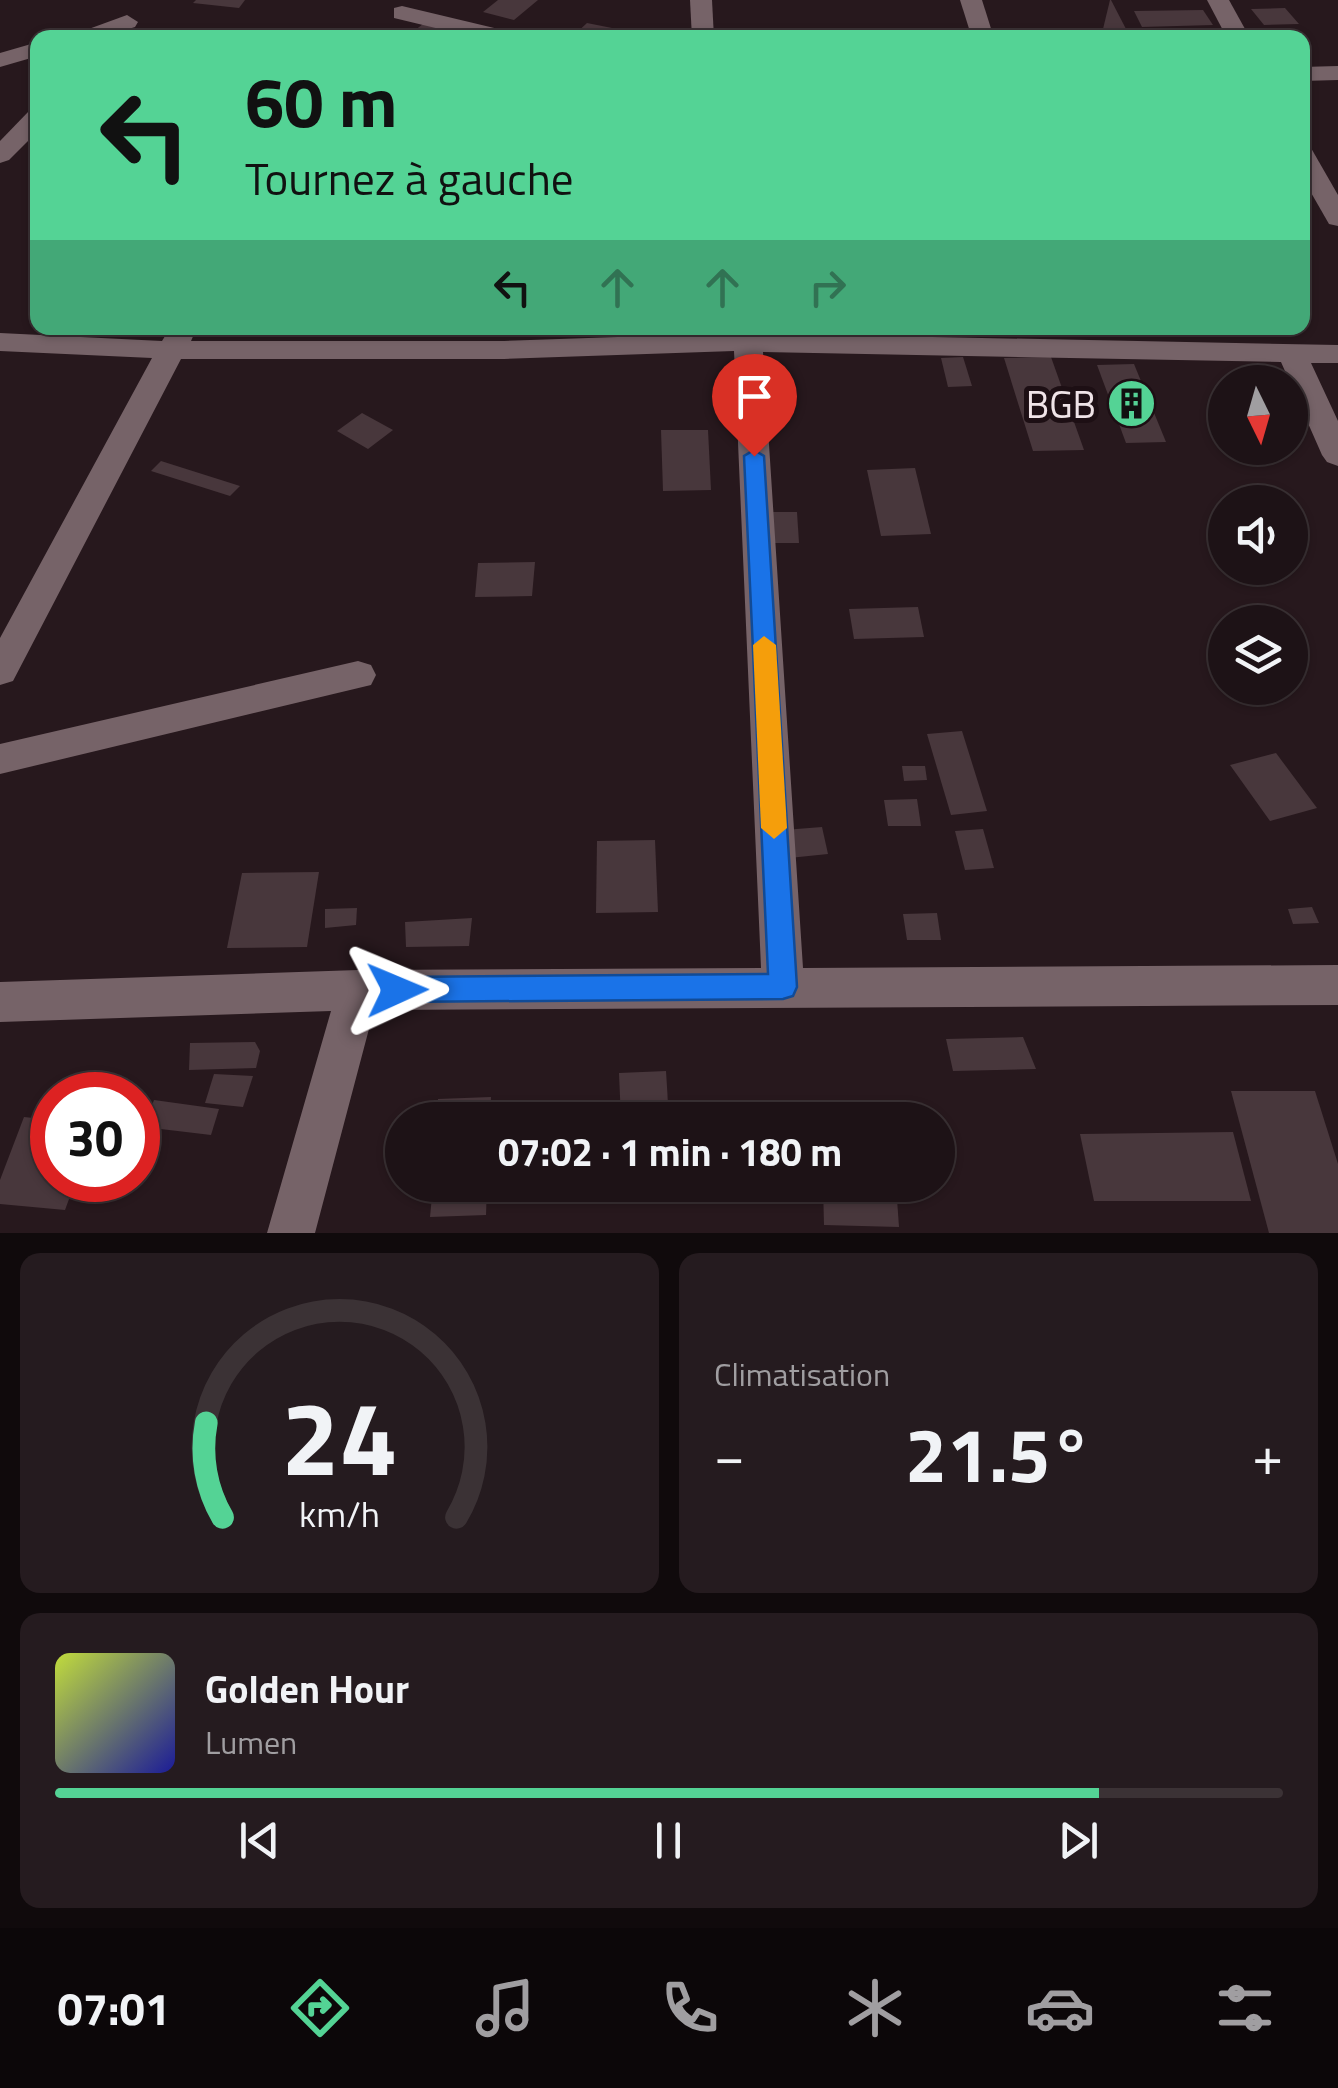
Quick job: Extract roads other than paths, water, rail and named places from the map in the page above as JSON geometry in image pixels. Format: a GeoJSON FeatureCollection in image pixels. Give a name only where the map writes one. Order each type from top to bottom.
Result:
{"type":"FeatureCollection","features":[{"type":"Feature","properties":{"kind":"street"},"geometry":{"type":"LineString","coordinates":[[120,30],[147,0]]}},
{"type":"Feature","properties":{"kind":"street"},"geometry":{"type":"LineString","coordinates":[[701,0],[703,30]]}},
{"type":"Feature","properties":{"kind":"street"},"geometry":{"type":"LineString","coordinates":[[971,0],[980,30]]}},
{"type":"Feature","properties":{"kind":"street"},"geometry":{"type":"LineString","coordinates":[[1218,0],[1235,30]]}},
{"type":"Feature","properties":{"kind":"street"},"geometry":{"type":"LineString","coordinates":[[391,30],[407,7],[482,30]]}},
{"type":"Feature","properties":{"kind":"street"},"geometry":{"type":"LineString","coordinates":[[0,60],[30,51]]}},
{"type":"Feature","properties":{"kind":"street"},"geometry":{"type":"LineString","coordinates":[[1310,74],[1338,74]]}},
{"type":"Feature","properties":{"kind":"street"},"geometry":{"type":"LineString","coordinates":[[0,155],[30,124]]}},
{"type":"Feature","properties":{"kind":"street"},"geometry":{"type":"LineString","coordinates":[[1310,167],[1338,218]]}},
{"type":"Feature","properties":{"kind":"street"},"geometry":{"type":"LineString","coordinates":[[0,342],[177,339],[504,350],[739,338],[1069,337],[1338,354]]}},
{"type":"Feature","properties":{"kind":"street"},"geometry":{"type":"LineString","coordinates":[[739,338],[783,987]]}},
{"type":"Feature","properties":{"kind":"street"},"geometry":{"type":"LineString","coordinates":[[0,671],[177,339]]}},
{"type":"Feature","properties":{"kind":"street"},"geometry":{"type":"LineString","coordinates":[[1292,353],[1338,455]]}},
{"type":"Feature","properties":{"kind":"street"},"geometry":{"type":"LineString","coordinates":[[0,760],[358,675]]}},
{"type":"Feature","properties":{"kind":"street"},"geometry":{"type":"LineString","coordinates":[[0,1002],[358,990],[1338,985]]}},
{"type":"Feature","properties":{"kind":"street"},"geometry":{"type":"LineString","coordinates":[[291,1233],[358,990]]}},
{"type":"Feature","properties":{"kind":"place","name":"BGB"},"geometry":{"type":"Point","coordinates":[1131,404]}}]}
